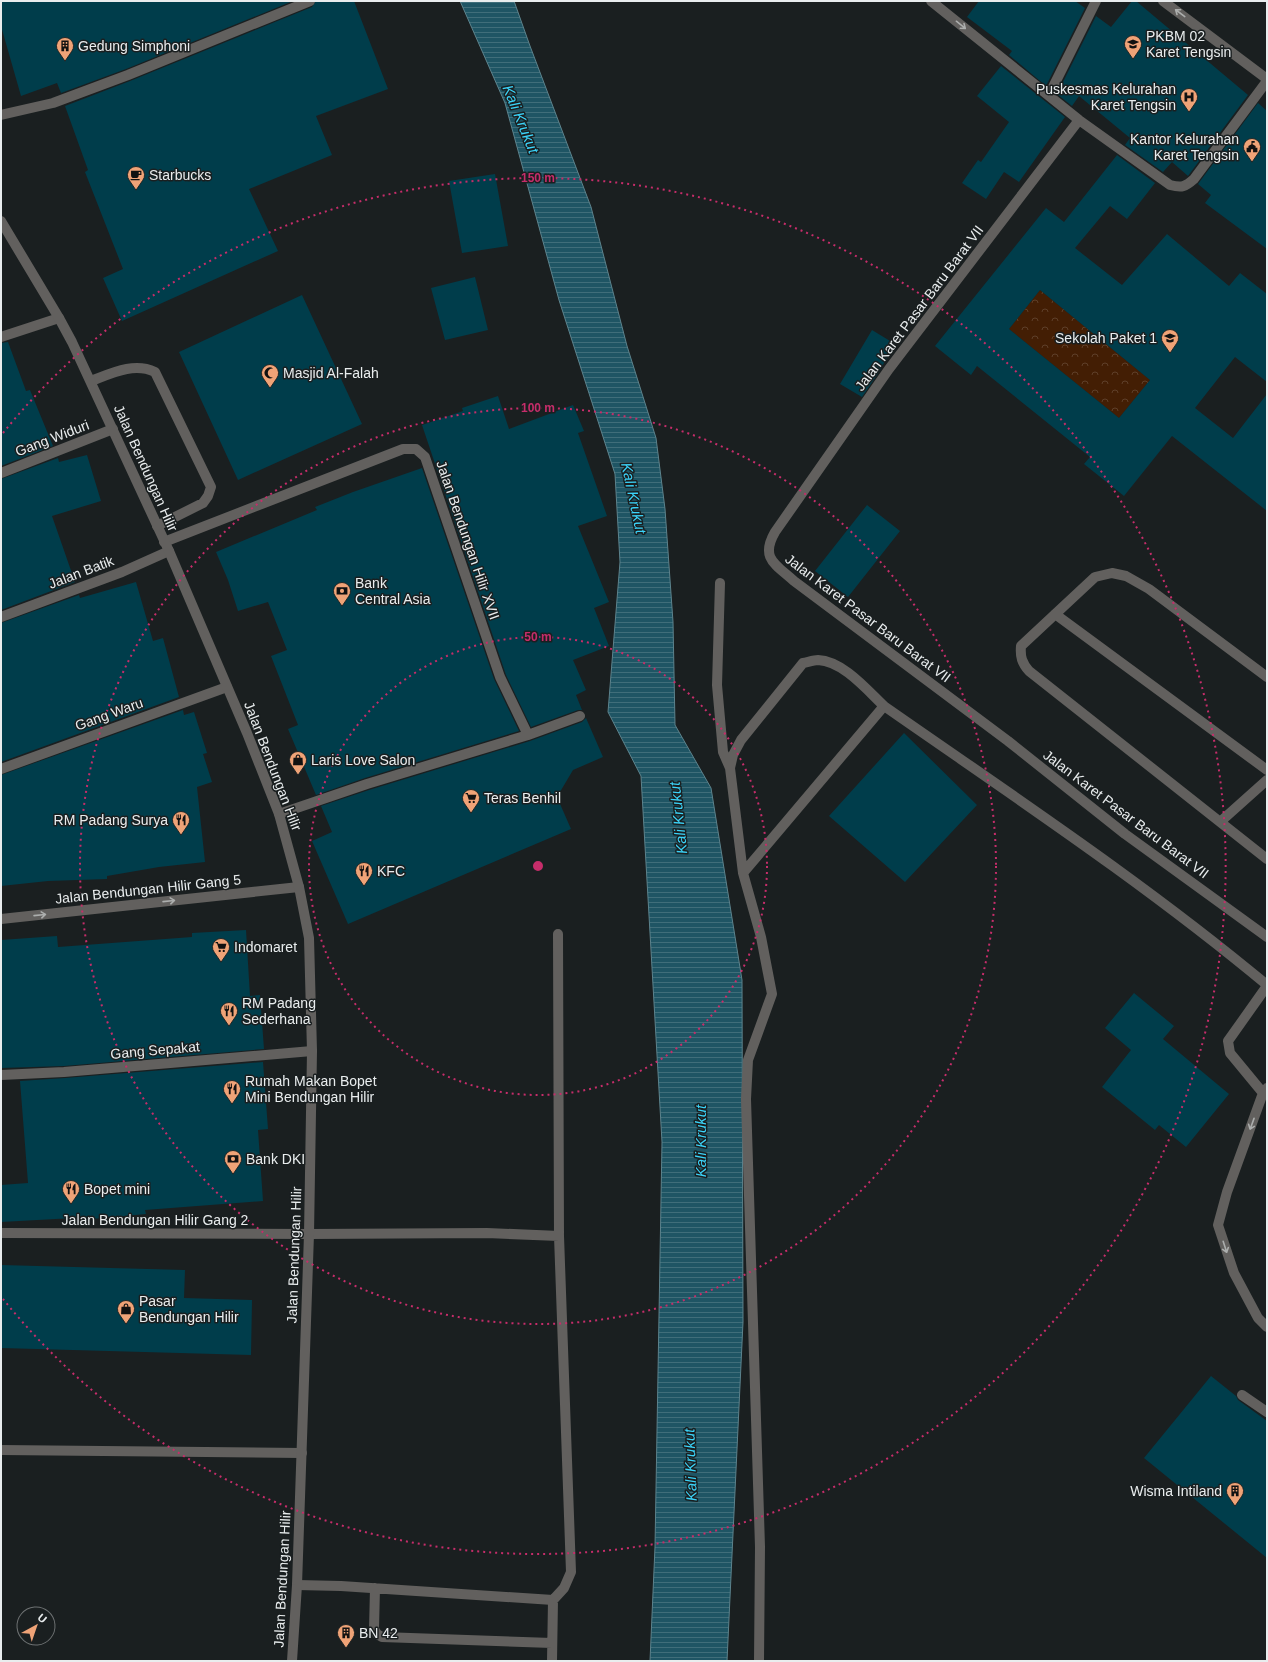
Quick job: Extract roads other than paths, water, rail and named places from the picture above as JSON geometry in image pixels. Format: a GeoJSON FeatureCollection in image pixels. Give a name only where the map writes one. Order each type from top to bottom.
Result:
{"type":"FeatureCollection","features":[{"type":"Feature","properties":{"kind":"street"},"geometry":{"type":"LineString","coordinates":[[1,115],[60,100],[128,75],[310,1]]}},
{"type":"Feature","properties":{"kind":"street"},"geometry":{"type":"LineString","coordinates":[[931,1],[1078,120],[1170,185],[1183,187],[1194,179],[1267,80],[1163,1]]}},
{"type":"Feature","properties":{"kind":"street"},"geometry":{"type":"LineString","coordinates":[[1049,96],[1096,1]]}},
{"type":"Feature","properties":{"kind":"street","name":"Jalan Karet Pasar Baru Barat VII"},"geometry":{"type":"LineString","coordinates":[[1078,120],[889,369],[775,532],[769,542],[767,551],[772,562],[794,581],[1008,741],[1125,834],[1267,937]]}},
{"type":"Feature","properties":{"kind":"street","name":"Jalan Bendungan Hilir"},"geometry":{"type":"LineString","coordinates":[[1,221],[59,318],[91,381],[167,547],[279,814],[299,887],[309,938],[312,1050],[309,1234],[302,1453],[297,1585],[292,1661]]}},
{"type":"Feature","properties":{"kind":"street"},"geometry":{"type":"LineString","coordinates":[[1,337],[59,318]]}},
{"type":"Feature","properties":{"kind":"street"},"geometry":{"type":"LineString","coordinates":[[91,381],[137,367],[146,368],[156,372],[211,487],[208,496],[203,502],[157,526]]}},
{"type":"Feature","properties":{"kind":"street","name":"Gang Widuri"},"geometry":{"type":"LineString","coordinates":[[1,473],[113,429]]}},
{"type":"Feature","properties":{"kind":"street","name":"Jalan Bendungan Hilir XVII"},"geometry":{"type":"LineString","coordinates":[[167,547],[403,449],[416,449],[425,456],[500,678],[528,735]]}},
{"type":"Feature","properties":{"kind":"street","name":"Jalan Batik"},"geometry":{"type":"LineString","coordinates":[[1,617],[122,572],[167,547]]}},
{"type":"Feature","properties":{"kind":"street"},"geometry":{"type":"LineString","coordinates":[[1267,677],[1149,588],[1126,576],[1112,573],[1095,577],[1021,646],[1021,659],[1029,671],[1267,859]]}},
{"type":"Feature","properties":{"kind":"street"},"geometry":{"type":"LineString","coordinates":[[720,583],[717,685],[723,752],[730,768],[743,873],[761,937],[772,994],[748,1060],[746,1099],[760,1547],[758,1661]]}},
{"type":"Feature","properties":{"kind":"street"},"geometry":{"type":"LineString","coordinates":[[1055,614],[1267,770]]}},
{"type":"Feature","properties":{"kind":"street"},"geometry":{"type":"LineString","coordinates":[[730,768],[733,755],[741,740],[803,663],[818,660],[837,666],[847,671],[884,706],[1100,857],[1221,947],[1267,985],[1228,1040],[1230,1053],[1265,1091],[1227,1192],[1218,1225],[1234,1273],[1258,1318],[1267,1327]]}},
{"type":"Feature","properties":{"kind":"street","name":"Gang Waru"},"geometry":{"type":"LineString","coordinates":[[1,769],[227,687]]}},
{"type":"Feature","properties":{"kind":"street"},"geometry":{"type":"LineString","coordinates":[[743,873],[884,706]]}},
{"type":"Feature","properties":{"kind":"street"},"geometry":{"type":"LineString","coordinates":[[279,814],[367,784],[528,735],[580,716]]}},
{"type":"Feature","properties":{"kind":"street"},"geometry":{"type":"LineString","coordinates":[[1220,822],[1267,780]]}},
{"type":"Feature","properties":{"kind":"street","name":"Jalan Bendungan Hilir Gang 5"},"geometry":{"type":"LineString","coordinates":[[1,919],[299,887]]}},
{"type":"Feature","properties":{"kind":"street"},"geometry":{"type":"LineString","coordinates":[[552,1661],[553,1600],[564,1588],[571,1572],[559,1236],[558,934]]}},
{"type":"Feature","properties":{"kind":"street","name":"Gang Sepakat"},"geometry":{"type":"LineString","coordinates":[[1,1076],[72,1072],[312,1050]]}},
{"type":"Feature","properties":{"kind":"street","name":"Jalan Bendungan Hilir Gang 2"},"geometry":{"type":"LineString","coordinates":[[1,1233],[487,1233],[559,1236]]}},
{"type":"Feature","properties":{"kind":"street"},"geometry":{"type":"LineString","coordinates":[[1242,1395],[1267,1412]]}},
{"type":"Feature","properties":{"kind":"street"},"geometry":{"type":"LineString","coordinates":[[1,1450],[302,1453]]}},
{"type":"Feature","properties":{"kind":"street"},"geometry":{"type":"LineString","coordinates":[[297,1585],[375,1588],[553,1600]]}},
{"type":"Feature","properties":{"kind":"street"},"geometry":{"type":"LineString","coordinates":[[375,1588],[374,1629],[377,1634],[382,1637],[552,1643]]}},
{"type":"Feature","properties":{"kind":"water","name":"Kali Krukut"},"geometry":{"type":"Polygon","coordinates":[[[460,1],[514,1],[591,207],[627,346],[656,438],[665,509],[673,622],[675,725],[711,788],[742,980],[743,1322],[727,1661],[650,1661],[655,1547],[662,1142],[641,776],[608,712],[620,562],[615,474],[559,300],[505,103],[460,1]]]}},
{"type":"Feature","properties":{"kind":"place","name":"PKBM 02 Karet Tengsin"},"geometry":{"type":"Point","coordinates":[1133,59]}},
{"type":"Feature","properties":{"kind":"place","name":"Gedung Simphoni"},"geometry":{"type":"Point","coordinates":[65,61]}},
{"type":"Feature","properties":{"kind":"place","name":"Puskesmas Kelurahan Karet Tengsin"},"geometry":{"type":"Point","coordinates":[1189,112]}},
{"type":"Feature","properties":{"kind":"place","name":"Kantor Kelurahan Karet Tengsin"},"geometry":{"type":"Point","coordinates":[1252,162]}},
{"type":"Feature","properties":{"kind":"place","name":"Starbucks"},"geometry":{"type":"Point","coordinates":[136,190]}},
{"type":"Feature","properties":{"kind":"place","name":"Sekolah Paket 1"},"geometry":{"type":"Point","coordinates":[1170,353]}},
{"type":"Feature","properties":{"kind":"place","name":"Masjid Al-Falah"},"geometry":{"type":"Point","coordinates":[270,388]}},
{"type":"Feature","properties":{"kind":"place","name":"Bank Central Asia"},"geometry":{"type":"Point","coordinates":[342,606]}},
{"type":"Feature","properties":{"kind":"place","name":"Laris Love Salon"},"geometry":{"type":"Point","coordinates":[298,775]}},
{"type":"Feature","properties":{"kind":"place","name":"Teras Benhil"},"geometry":{"type":"Point","coordinates":[471,813]}},
{"type":"Feature","properties":{"kind":"place","name":"RM Padang Surya"},"geometry":{"type":"Point","coordinates":[181,835]}},
{"type":"Feature","properties":{"kind":"place","name":"KFC"},"geometry":{"type":"Point","coordinates":[364,886]}},
{"type":"Feature","properties":{"kind":"place","name":"Indomaret"},"geometry":{"type":"Point","coordinates":[221,962]}},
{"type":"Feature","properties":{"kind":"place","name":"RM Padang Sederhana"},"geometry":{"type":"Point","coordinates":[229,1026]}},
{"type":"Feature","properties":{"kind":"place","name":"Rumah Makan Bopet Mini Bendungan Hilir"},"geometry":{"type":"Point","coordinates":[232,1104]}},
{"type":"Feature","properties":{"kind":"place","name":"Bank DKI"},"geometry":{"type":"Point","coordinates":[233,1174]}},
{"type":"Feature","properties":{"kind":"place","name":"Bopet mini"},"geometry":{"type":"Point","coordinates":[71,1204]}},
{"type":"Feature","properties":{"kind":"place","name":"Pasar Bendungan Hilir"},"geometry":{"type":"Point","coordinates":[126,1324]}},
{"type":"Feature","properties":{"kind":"place","name":"Wisma Intiland"},"geometry":{"type":"Point","coordinates":[1235,1506]}},
{"type":"Feature","properties":{"kind":"place","name":"BN 42"},"geometry":{"type":"Point","coordinates":[346,1648]}}]}
